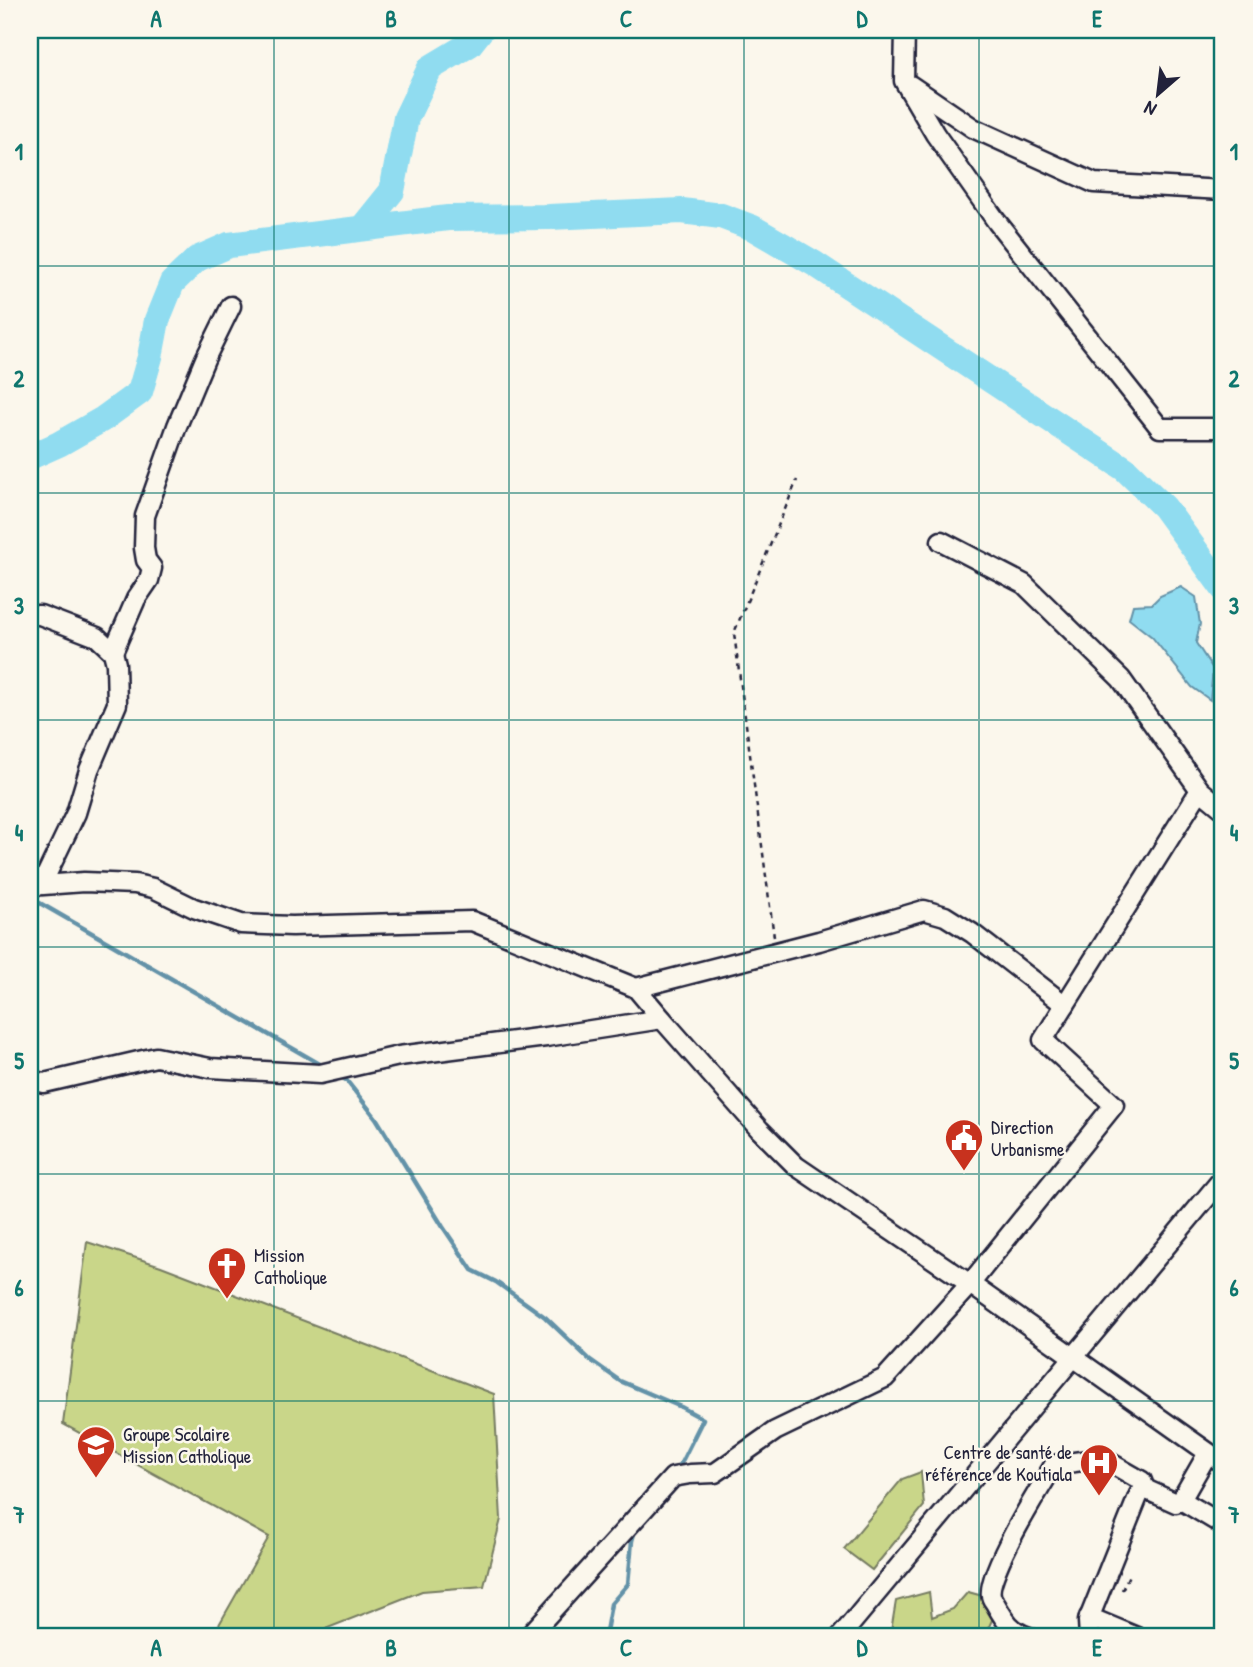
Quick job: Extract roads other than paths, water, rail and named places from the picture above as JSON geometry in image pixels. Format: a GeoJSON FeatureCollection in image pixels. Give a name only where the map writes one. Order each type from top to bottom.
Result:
{"type":"FeatureCollection","features":[{"type":"Feature","properties":{"kind":"street"},"geometry":{"type":"LineString","coordinates":[[905,30],[904,81],[935,134],[997,222],[1160,428],[1223,428]]}},
{"type":"Feature","properties":{"kind":"street"},"geometry":{"type":"LineString","coordinates":[[904,81],[973,128],[1094,183],[1223,190]]}},
{"type":"Feature","properties":{"kind":"street"},"geometry":{"type":"LineString","coordinates":[[113,652],[136,599],[149,580],[152,568],[146,560],[144,548],[145,516],[177,426],[231,306]]}},
{"type":"Feature","properties":{"kind":"street"},"geometry":{"type":"LineString","coordinates":[[941,541],[1024,584],[1121,679],[1200,790],[1223,809]]}},
{"type":"Feature","properties":{"kind":"street"},"geometry":{"type":"LineString","coordinates":[[30,615],[40,615],[97,637],[113,652],[117,704],[89,771],[76,813],[36,885]]}},
{"type":"Feature","properties":{"kind":"street"},"geometry":{"type":"LineString","coordinates":[[528,1637],[673,1477],[715,1472],[775,1431],[885,1378],[970,1284],[1114,1105],[1044,1040],[1200,790]]}},
{"type":"Feature","properties":{"kind":"street"},"geometry":{"type":"LineString","coordinates":[[36,885],[84,882],[135,884],[153,888],[194,908],[241,924],[292,926],[472,921],[636,988],[760,1130],[796,1166],[970,1284],[1223,1464]]}},
{"type":"Feature","properties":{"kind":"street"},"geometry":{"type":"LineString","coordinates":[[636,988],[819,942],[924,910],[945,916],[972,933],[1065,1004]]}},
{"type":"Feature","properties":{"kind":"street"},"geometry":{"type":"LineString","coordinates":[[30,1080],[44,1083],[156,1057],[210,1068],[320,1074],[400,1056],[662,1019]]}},
{"type":"Feature","properties":{"kind":"street"},"geometry":{"type":"LineString","coordinates":[[840,1637],[1223,1178]]}},
{"type":"Feature","properties":{"kind":"street"},"geometry":{"type":"LineString","coordinates":[[1029,1637],[1018,1634],[1004,1620],[990,1594],[992,1582],[1014,1531],[1054,1465],[1102,1458],[1142,1481],[1145,1489],[1176,1503],[1181,1500],[1208,1453]]}},
{"type":"Feature","properties":{"kind":"street"},"geometry":{"type":"LineString","coordinates":[[1089,1637],[1089,1618],[1139,1494],[1145,1489]]}},
{"type":"Feature","properties":{"kind":"street"},"geometry":{"type":"LineString","coordinates":[[1181,1500],[1223,1525]]}},
{"type":"Feature","properties":{"kind":"street"},"geometry":{"type":"LineString","coordinates":[[1089,1618],[1137,1637]]}},
{"type":"Feature","properties":{"kind":"water"},"geometry":{"type":"Polygon","coordinates":[[[1181,587],[1196,597],[1200,624],[1196,643],[1213,669],[1210,700],[1192,687],[1152,637],[1129,619],[1133,605],[1152,604],[1160,596],[1181,587]]]}},
{"type":"Feature","properties":{"kind":"waterway"},"geometry":{"type":"LineString","coordinates":[[363,227],[392,191],[406,118],[430,68],[470,44],[481,30]]}},
{"type":"Feature","properties":{"kind":"waterway"},"geometry":{"type":"LineString","coordinates":[[30,457],[103,419],[140,392],[157,320],[172,283],[197,259],[229,245],[448,218],[682,211],[721,216],[753,228],[815,264],[1125,469],[1164,507],[1223,588]]}},
{"type":"Feature","properties":{"kind":"waterway"},"geometry":{"type":"LineString","coordinates":[[31,898],[325,1067]]}},
{"type":"Feature","properties":{"kind":"waterway"},"geometry":{"type":"LineString","coordinates":[[338,1075],[346,1080],[376,1118],[472,1270],[496,1282],[545,1317],[589,1359],[620,1381],[703,1419],[677,1471]]}},
{"type":"Feature","properties":{"kind":"waterway"},"geometry":{"type":"LineString","coordinates":[[605,1637],[611,1604],[628,1584],[634,1534]]}},
{"type":"Feature","properties":{"kind":"place","name":"Direction Urbanisme"},"geometry":{"type":"Point","coordinates":[964,1172]}},
{"type":"Feature","properties":{"kind":"place","name":"Mission Catholique"},"geometry":{"type":"Point","coordinates":[227,1300]}},
{"type":"Feature","properties":{"kind":"place","name":"Groupe Scolaire Mission Catholique"},"geometry":{"type":"Point","coordinates":[96,1479]}},
{"type":"Feature","properties":{"kind":"place","name":"Centre de santé de référence de Koutiala"},"geometry":{"type":"Point","coordinates":[1099,1497]}}]}
